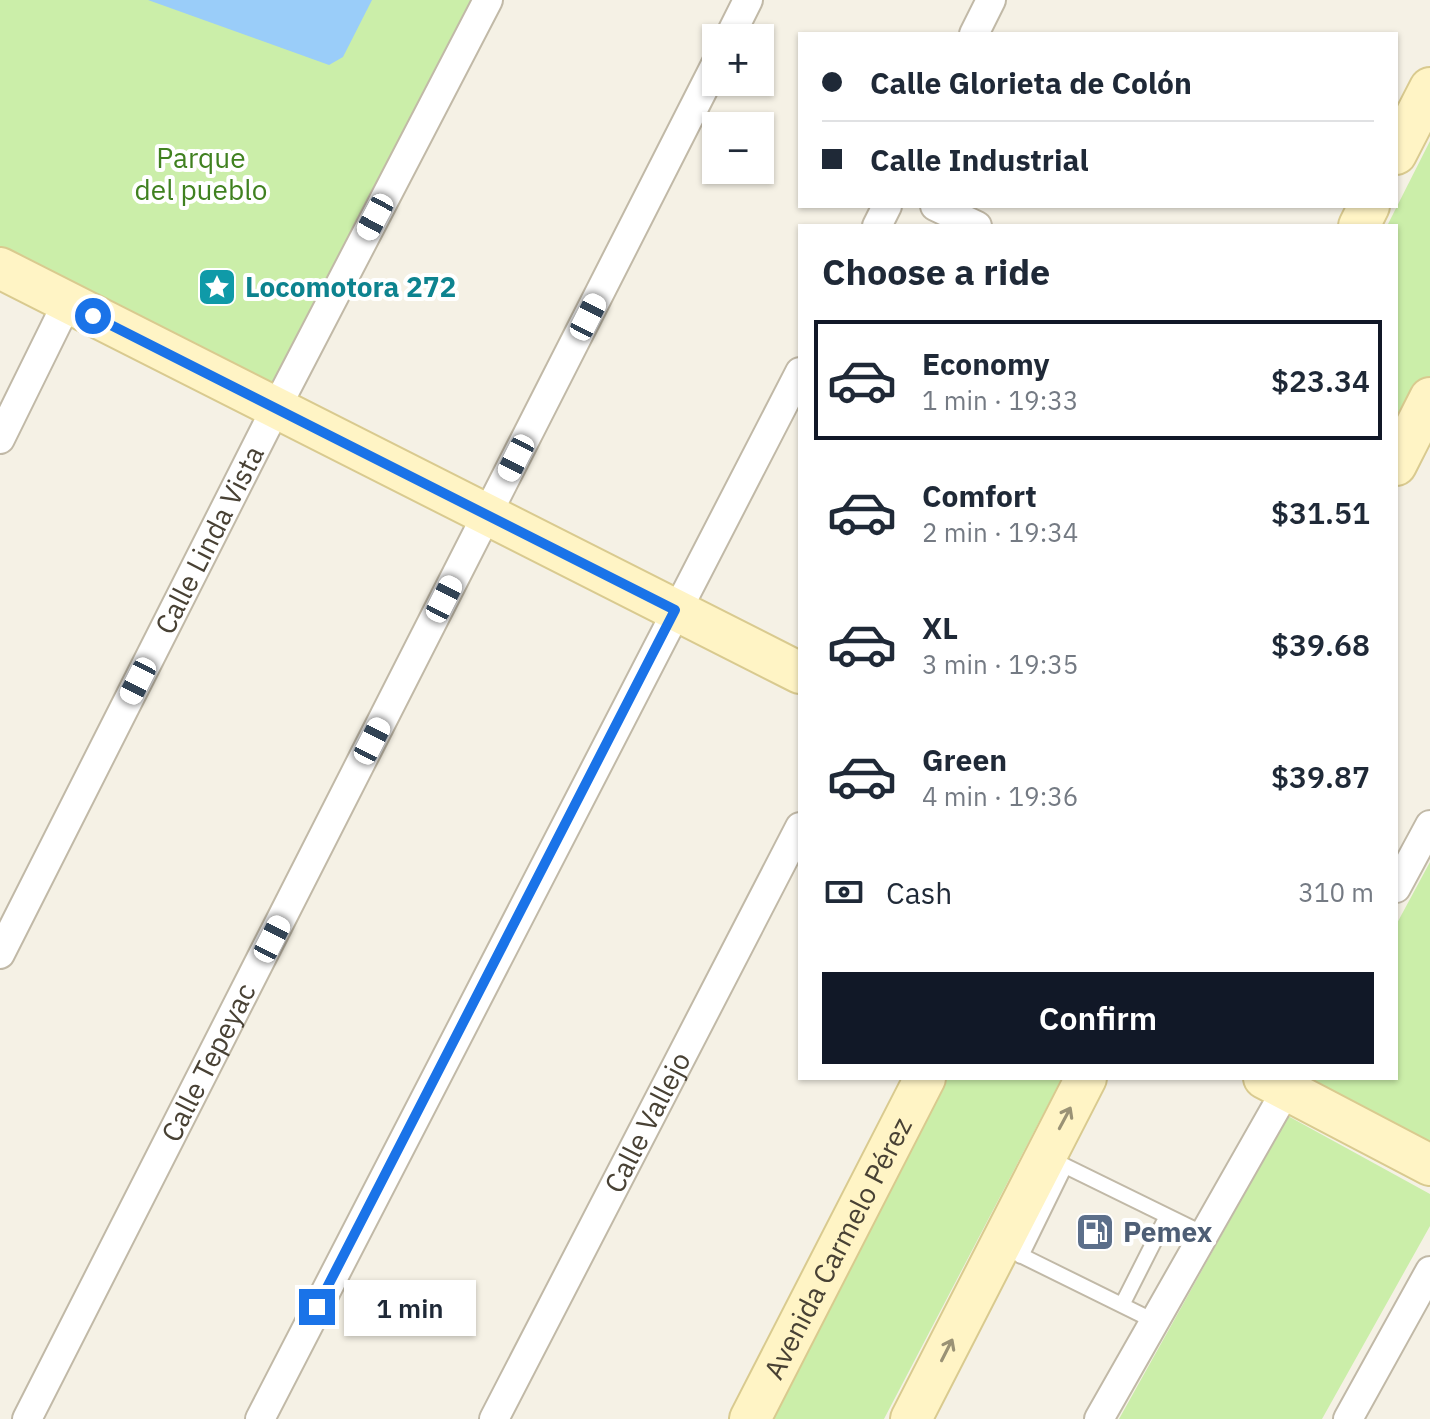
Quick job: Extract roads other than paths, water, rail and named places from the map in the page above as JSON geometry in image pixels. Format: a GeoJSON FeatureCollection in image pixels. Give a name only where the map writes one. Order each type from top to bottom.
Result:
{"type":"FeatureCollection","features":[{"type":"Feature","properties":{"kind":"street","name":"Calle Linda Vista"},"geometry":{"type":"LineString","coordinates":[[0,954],[276,408],[488,0]]}},
{"type":"Feature","properties":{"kind":"street"},"geometry":{"type":"LineString","coordinates":[[736,24],[748,0]]}},
{"type":"Feature","properties":{"kind":"street"},"geometry":{"type":"LineString","coordinates":[[975,32],[991,0]]}},
{"type":"Feature","properties":{"kind":"street"},"geometry":{"type":"LineString","coordinates":[[1398,150],[1430,88]]}},
{"type":"Feature","properties":{"kind":"street","name":"Calle Tepeyac"},"geometry":{"type":"LineString","coordinates":[[27,1419],[702,92]]}},
{"type":"Feature","properties":{"kind":"street"},"geometry":{"type":"LineString","coordinates":[[939,208],[973,224]]}},
{"type":"Feature","properties":{"kind":"street"},"geometry":{"type":"LineString","coordinates":[[0,268],[798,672]]}},
{"type":"Feature","properties":{"kind":"street"},"geometry":{"type":"LineString","coordinates":[[0,439],[67,303]]}},
{"type":"Feature","properties":{"kind":"street"},"geometry":{"type":"LineString","coordinates":[[260,1419],[798,376]]}},
{"type":"Feature","properties":{"kind":"street"},"geometry":{"type":"LineString","coordinates":[[1398,461],[1430,398]]}},
{"type":"Feature","properties":{"kind":"street"},"geometry":{"type":"LineString","coordinates":[[1398,884],[1430,825]]}},
{"type":"Feature","properties":{"kind":"street","name":"Calle Vallejo"},"geometry":{"type":"LineString","coordinates":[[494,1419],[798,831]]}},
{"type":"Feature","properties":{"kind":"street","name":"Avenida Carmelo Pérez"},"geometry":{"type":"LineString","coordinates":[[750,1419],[924,1080]]}},
{"type":"Feature","properties":{"kind":"street"},"geometry":{"type":"LineString","coordinates":[[911,1419],[1010,1251],[1055,1161],[1085,1080]]}},
{"type":"Feature","properties":{"kind":"street"},"geometry":{"type":"LineString","coordinates":[[1099,1419],[1204,1234],[1281,1082],[1430,1165]]}},
{"type":"Feature","properties":{"kind":"street"},"geometry":{"type":"LineString","coordinates":[[1348,1419],[1430,1271]]}},
{"type":"Feature","properties":{"kind":"lane"},"geometry":{"type":"LineString","coordinates":[[1055,1161],[1204,1234]]}},
{"type":"Feature","properties":{"kind":"lane"},"geometry":{"type":"LineString","coordinates":[[1122,1305],[1167,1216]]}},
{"type":"Feature","properties":{"kind":"lane"},"geometry":{"type":"LineString","coordinates":[[1010,1251],[1154,1321]]}},
{"type":"Feature","properties":{"kind":"water"},"geometry":{"type":"Polygon","coordinates":[[[148,0],[372,0],[343,57],[329,65],[148,0]]]}},
{"type":"Feature","properties":{"kind":"place","name":"Locomotora 272"},"geometry":{"type":"Point","coordinates":[217,287]}},
{"type":"Feature","properties":{"kind":"place","name":"Pemex"},"geometry":{"type":"Point","coordinates":[1095,1232]}},
{"type":"Feature","properties":{"kind":"park label","name":"Parque del pueblo"},"geometry":{"type":"Point","coordinates":[201,174]}}]}
